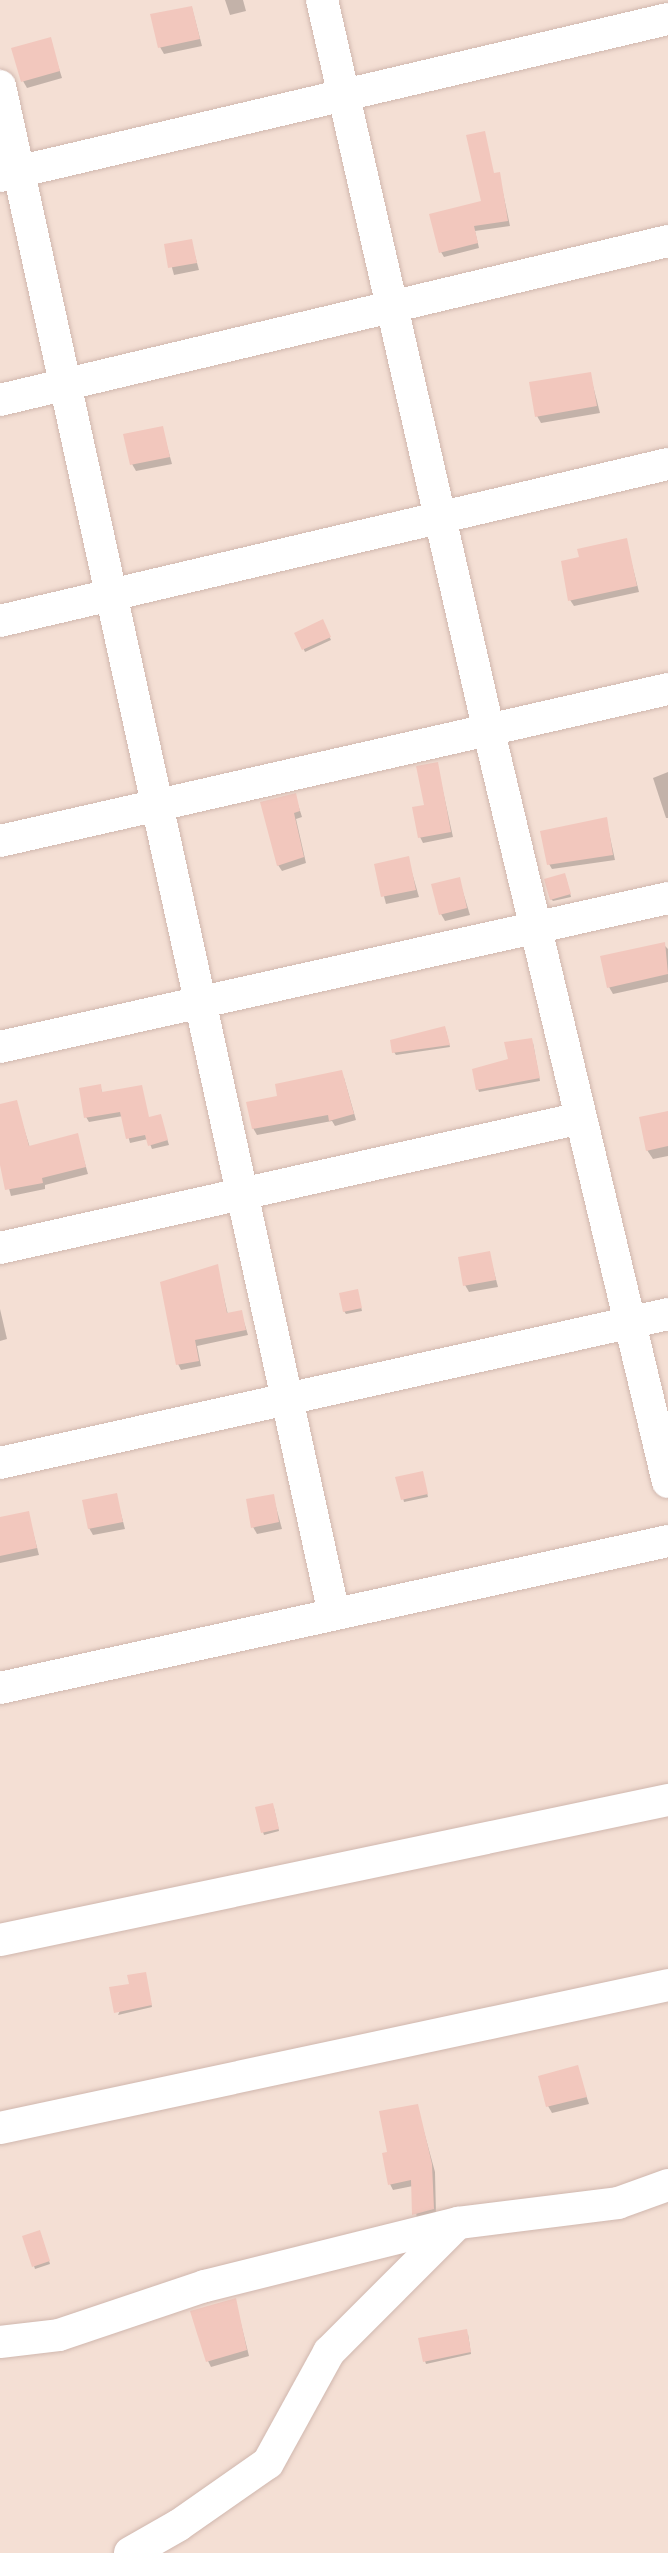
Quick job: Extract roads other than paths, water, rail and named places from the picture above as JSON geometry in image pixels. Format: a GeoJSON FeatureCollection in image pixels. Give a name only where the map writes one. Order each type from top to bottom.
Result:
{"type":"FeatureCollection","features":[{"type":"Feature","properties":{"kind":"street"},"geometry":{"type":"LineString","coordinates":[[322,0],[489,732],[668,1482]]}},
{"type":"Feature","properties":{"kind":"street"},"geometry":{"type":"LineString","coordinates":[[9,174],[668,19]]}},
{"type":"Feature","properties":{"kind":"street"},"geometry":{"type":"LineString","coordinates":[[0,86],[9,174],[64,385],[334,1614]]}},
{"type":"Feature","properties":{"kind":"street"},"geometry":{"type":"LineString","coordinates":[[0,400],[668,241]]}},
{"type":"Feature","properties":{"kind":"street"},"geometry":{"type":"LineString","coordinates":[[0,621],[668,464]]}},
{"type":"Feature","properties":{"kind":"street"},"geometry":{"type":"LineString","coordinates":[[0,841],[668,689]]}},
{"type":"Feature","properties":{"kind":"street"},"geometry":{"type":"LineString","coordinates":[[0,1047],[668,898]]}},
{"type":"Feature","properties":{"kind":"street"},"geometry":{"type":"LineString","coordinates":[[0,1248],[581,1118]]}},
{"type":"Feature","properties":{"kind":"street"},"geometry":{"type":"LineString","coordinates":[[0,1463],[668,1314]]}},
{"type":"Feature","properties":{"kind":"street"},"geometry":{"type":"LineString","coordinates":[[0,1688],[668,1541]]}},
{"type":"Feature","properties":{"kind":"street"},"geometry":{"type":"LineString","coordinates":[[0,1940],[668,1800]]}},
{"type":"Feature","properties":{"kind":"street"},"geometry":{"type":"LineString","coordinates":[[0,2128],[668,1985]]}},
{"type":"Feature","properties":{"kind":"street"},"geometry":{"type":"LineString","coordinates":[[0,2342],[59,2335],[205,2286],[458,2223],[618,2203],[668,2185]]}},
{"type":"Feature","properties":{"kind":"street"},"geometry":{"type":"LineString","coordinates":[[130,2553],[179,2525],[268,2463],[329,2352],[458,2223]]}}]}
